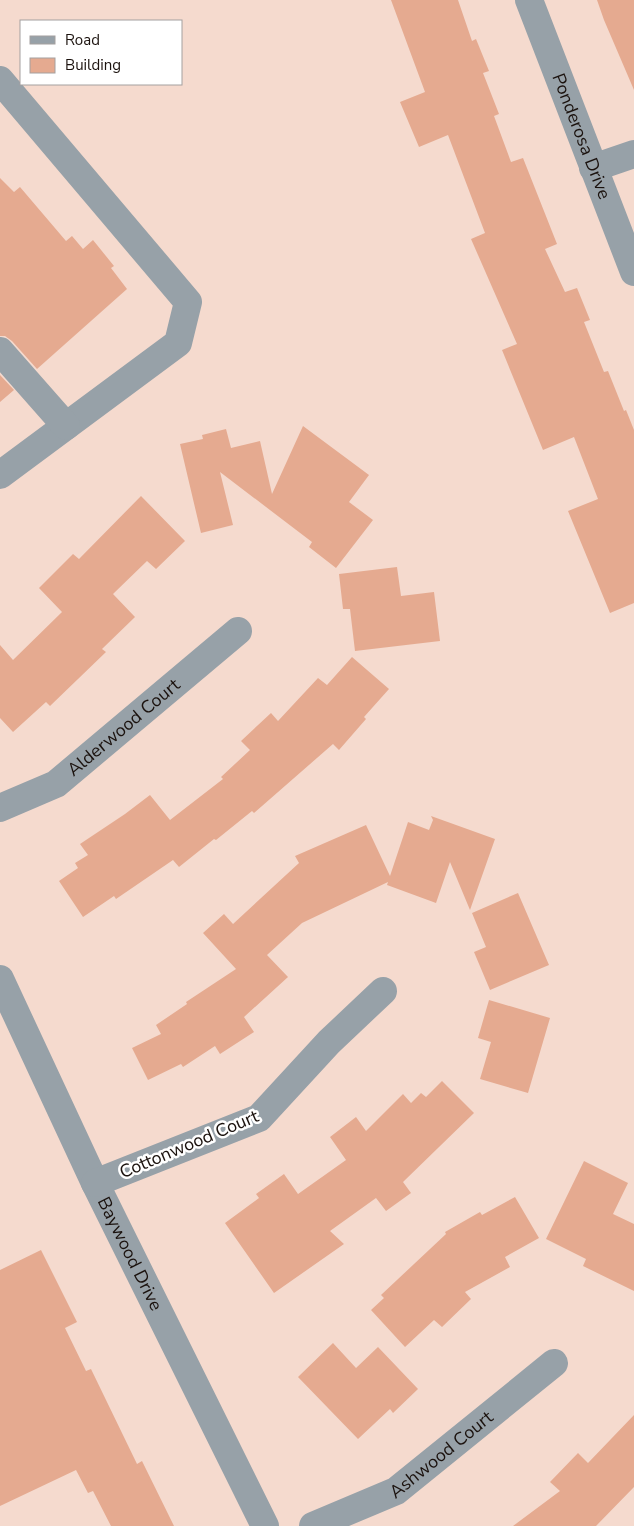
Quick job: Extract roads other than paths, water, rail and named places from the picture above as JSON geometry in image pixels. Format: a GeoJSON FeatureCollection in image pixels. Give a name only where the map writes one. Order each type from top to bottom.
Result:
{"type":"FeatureCollection","features":[{"type":"Feature","properties":{"kind":"street","name":"Ponderosa Drive"},"geometry":{"type":"LineString","coordinates":[[529,0],[634,272]]}},
{"type":"Feature","properties":{"kind":"street"},"geometry":{"type":"LineString","coordinates":[[0,80],[188,302],[178,344],[0,475]]}},
{"type":"Feature","properties":{"kind":"street"},"geometry":{"type":"LineString","coordinates":[[593,168],[634,154]]}},
{"type":"Feature","properties":{"kind":"street"},"geometry":{"type":"LineString","coordinates":[[0,351],[66,426]]}},
{"type":"Feature","properties":{"kind":"street","name":"Alderwood Court"},"geometry":{"type":"LineString","coordinates":[[0,808],[56,784],[238,631]]}},
{"type":"Feature","properties":{"kind":"street","name":"Baywood Drive"},"geometry":{"type":"LineString","coordinates":[[0,979],[96,1183],[265,1526]]}},
{"type":"Feature","properties":{"kind":"street","name":"Cottonwood Court"},"geometry":{"type":"LineString","coordinates":[[96,1183],[259,1118],[329,1042],[382,991]]}},
{"type":"Feature","properties":{"kind":"street","name":"Ashwood Court"},"geometry":{"type":"LineString","coordinates":[[313,1526],[396,1491],[554,1363]]}}]}
